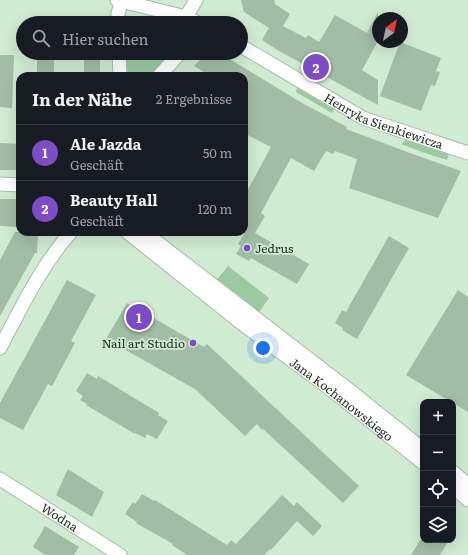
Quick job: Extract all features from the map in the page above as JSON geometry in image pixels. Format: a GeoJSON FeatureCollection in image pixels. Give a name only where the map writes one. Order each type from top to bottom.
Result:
{"type":"FeatureCollection","features":[{"type":"Feature","properties":{"kind":"street"},"geometry":{"type":"LineString","coordinates":[[187,16],[196,0]]}},
{"type":"Feature","properties":{"kind":"street"},"geometry":{"type":"LineString","coordinates":[[118,16],[119,1],[182,16]]}},
{"type":"Feature","properties":{"kind":"street","name":"Henryka Sienkiewicza"},"geometry":{"type":"LineString","coordinates":[[248,50],[363,118],[468,154]]}},
{"type":"Feature","properties":{"kind":"street"},"geometry":{"type":"LineString","coordinates":[[119,60],[120,72]]}},
{"type":"Feature","properties":{"kind":"street"},"geometry":{"type":"LineString","coordinates":[[163,72],[174,60]]}},
{"type":"Feature","properties":{"kind":"street"},"geometry":{"type":"LineString","coordinates":[[0,184],[16,185]]}},
{"type":"Feature","properties":{"kind":"street"},"geometry":{"type":"LineString","coordinates":[[0,348],[34,284],[59,246],[68,236]]}},
{"type":"Feature","properties":{"kind":"street","name":"Jana Kochanowskiego"},"geometry":{"type":"LineString","coordinates":[[132,236],[240,322],[325,385],[420,461]]}},
{"type":"Feature","properties":{"kind":"street","name":"Jana Kochanowskiego"},"geometry":{"type":"LineString","coordinates":[[149,236],[420,447]]}},
{"type":"Feature","properties":{"kind":"street"},"geometry":{"type":"LineString","coordinates":[[456,475],[468,486]]}},
{"type":"Feature","properties":{"kind":"street","name":"Wodna"},"geometry":{"type":"LineString","coordinates":[[0,479],[120,555]]}},
{"type":"Feature","properties":{"kind":"street"},"geometry":{"type":"LineString","coordinates":[[456,489],[468,500]]}},
{"type":"Feature","properties":{"kind":"green space"},"geometry":{"type":"Polygon","coordinates":[[[126,60],[167,60],[155,72],[127,72],[126,60]]]}},
{"type":"Feature","properties":{"kind":"green space"},"geometry":{"type":"Polygon","coordinates":[[[297,88],[334,109],[332,113],[296,92],[297,88]]]}},
{"type":"Feature","properties":{"kind":"green space"},"geometry":{"type":"Polygon","coordinates":[[[406,140],[449,153],[447,160],[401,144],[406,140]]]}},
{"type":"Feature","properties":{"kind":"green space"},"geometry":{"type":"Polygon","coordinates":[[[228,266],[269,298],[257,315],[215,282],[228,266]]]}},
{"type":"Feature","properties":{"kind":"building"},"geometry":{"type":"Polygon","coordinates":[[[241,0],[274,0],[275,4],[290,14],[283,26],[306,38],[308,35],[319,42],[335,15],[367,33],[372,23],[372,48],[374,48],[362,70],[378,80],[378,105],[279,51],[262,40],[269,28],[244,12],[241,0]]]}},
{"type":"Feature","properties":{"kind":"building"},"geometry":{"type":"Polygon","coordinates":[[[408,45],[441,58],[436,71],[440,72],[435,86],[431,85],[421,111],[380,96],[398,48],[408,48],[408,45]]]}},
{"type":"Feature","properties":{"kind":"building"},"geometry":{"type":"Polygon","coordinates":[[[0,55],[14,55],[12,108],[0,107],[0,55]]]}},
{"type":"Feature","properties":{"kind":"building"},"geometry":{"type":"Polygon","coordinates":[[[37,60],[54,60],[54,72],[37,72],[37,60]]]}},
{"type":"Feature","properties":{"kind":"building"},"geometry":{"type":"Polygon","coordinates":[[[84,60],[100,60],[100,72],[84,72],[84,60]]]}},
{"type":"Feature","properties":{"kind":"building"},"geometry":{"type":"Polygon","coordinates":[[[200,60],[231,60],[302,103],[347,127],[346,129],[461,171],[438,218],[349,188],[357,159],[335,151],[333,154],[326,151],[314,171],[291,158],[261,213],[265,216],[255,233],[309,264],[297,284],[251,258],[249,261],[236,254],[241,246],[238,244],[243,236],[248,236],[248,190],[271,147],[248,135],[248,72],[204,72],[194,66],[200,60]]]}},
{"type":"Feature","properties":{"kind":"building"},"geometry":{"type":"Polygon","coordinates":[[[0,143],[16,144],[16,170],[0,170],[0,143]]]}},
{"type":"Feature","properties":{"kind":"building"},"geometry":{"type":"Polygon","coordinates":[[[0,199],[16,199],[16,227],[0,226],[0,199]]]}},
{"type":"Feature","properties":{"kind":"building"},"geometry":{"type":"Polygon","coordinates":[[[15,232],[16,236],[38,236],[37,253],[35,253],[0,316],[0,260],[15,232]]]}},
{"type":"Feature","properties":{"kind":"building"},"geometry":{"type":"Polygon","coordinates":[[[389,236],[409,248],[357,339],[342,330],[343,328],[335,323],[342,310],[346,312],[389,236]]]}},
{"type":"Feature","properties":{"kind":"building"},"geometry":{"type":"Polygon","coordinates":[[[67,280],[96,295],[71,341],[75,343],[52,386],[48,384],[23,430],[0,418],[0,403],[67,280]]]}},
{"type":"Feature","properties":{"kind":"building"},"geometry":{"type":"Polygon","coordinates":[[[458,290],[468,297],[468,412],[456,405],[456,399],[446,399],[406,375],[458,290]]]}},
{"type":"Feature","properties":{"kind":"building"},"geometry":{"type":"Polygon","coordinates":[[[127,303],[204,347],[207,344],[359,486],[343,503],[257,424],[245,436],[195,389],[106,339],[127,303]]]}},
{"type":"Feature","properties":{"kind":"building"},"geometry":{"type":"Polygon","coordinates":[[[87,373],[97,379],[98,376],[159,413],[158,415],[168,421],[157,439],[147,434],[145,438],[135,434],[80,400],[83,396],[76,391],[87,373]]]}},
{"type":"Feature","properties":{"kind":"building"},"geometry":{"type":"Polygon","coordinates":[[[68,469],[104,492],[92,517],[56,495],[68,469]]]}},
{"type":"Feature","properties":{"kind":"building"},"geometry":{"type":"Polygon","coordinates":[[[142,494],[154,501],[155,500],[227,545],[231,540],[236,544],[282,495],[294,506],[297,502],[322,526],[313,536],[297,521],[271,550],[270,549],[264,555],[187,555],[172,545],[173,544],[136,523],[137,522],[125,514],[133,502],[135,504],[142,494]]]}},
{"type":"Feature","properties":{"kind":"building"},"geometry":{"type":"Polygon","coordinates":[[[45,526],[79,547],[74,555],[45,555],[33,547],[45,526]]]}},
{"type":"Feature","properties":{"kind":"building"},"geometry":{"type":"Polygon","coordinates":[[[420,540],[420,543],[447,543],[440,555],[411,555],[420,540]]]}},
{"type":"Feature","properties":{"kind":"place","name":"Beauty Hall"},"geometry":{"type":"Point","coordinates":[316,67]}},
{"type":"Feature","properties":{"kind":"place","name":"Jedrus"},"geometry":{"type":"Point","coordinates":[247,248]}},
{"type":"Feature","properties":{"kind":"place","name":"Ale Jazda"},"geometry":{"type":"Point","coordinates":[139,317]}},
{"type":"Feature","properties":{"kind":"place","name":"Nail art Studio"},"geometry":{"type":"Point","coordinates":[193,343]}}]}
